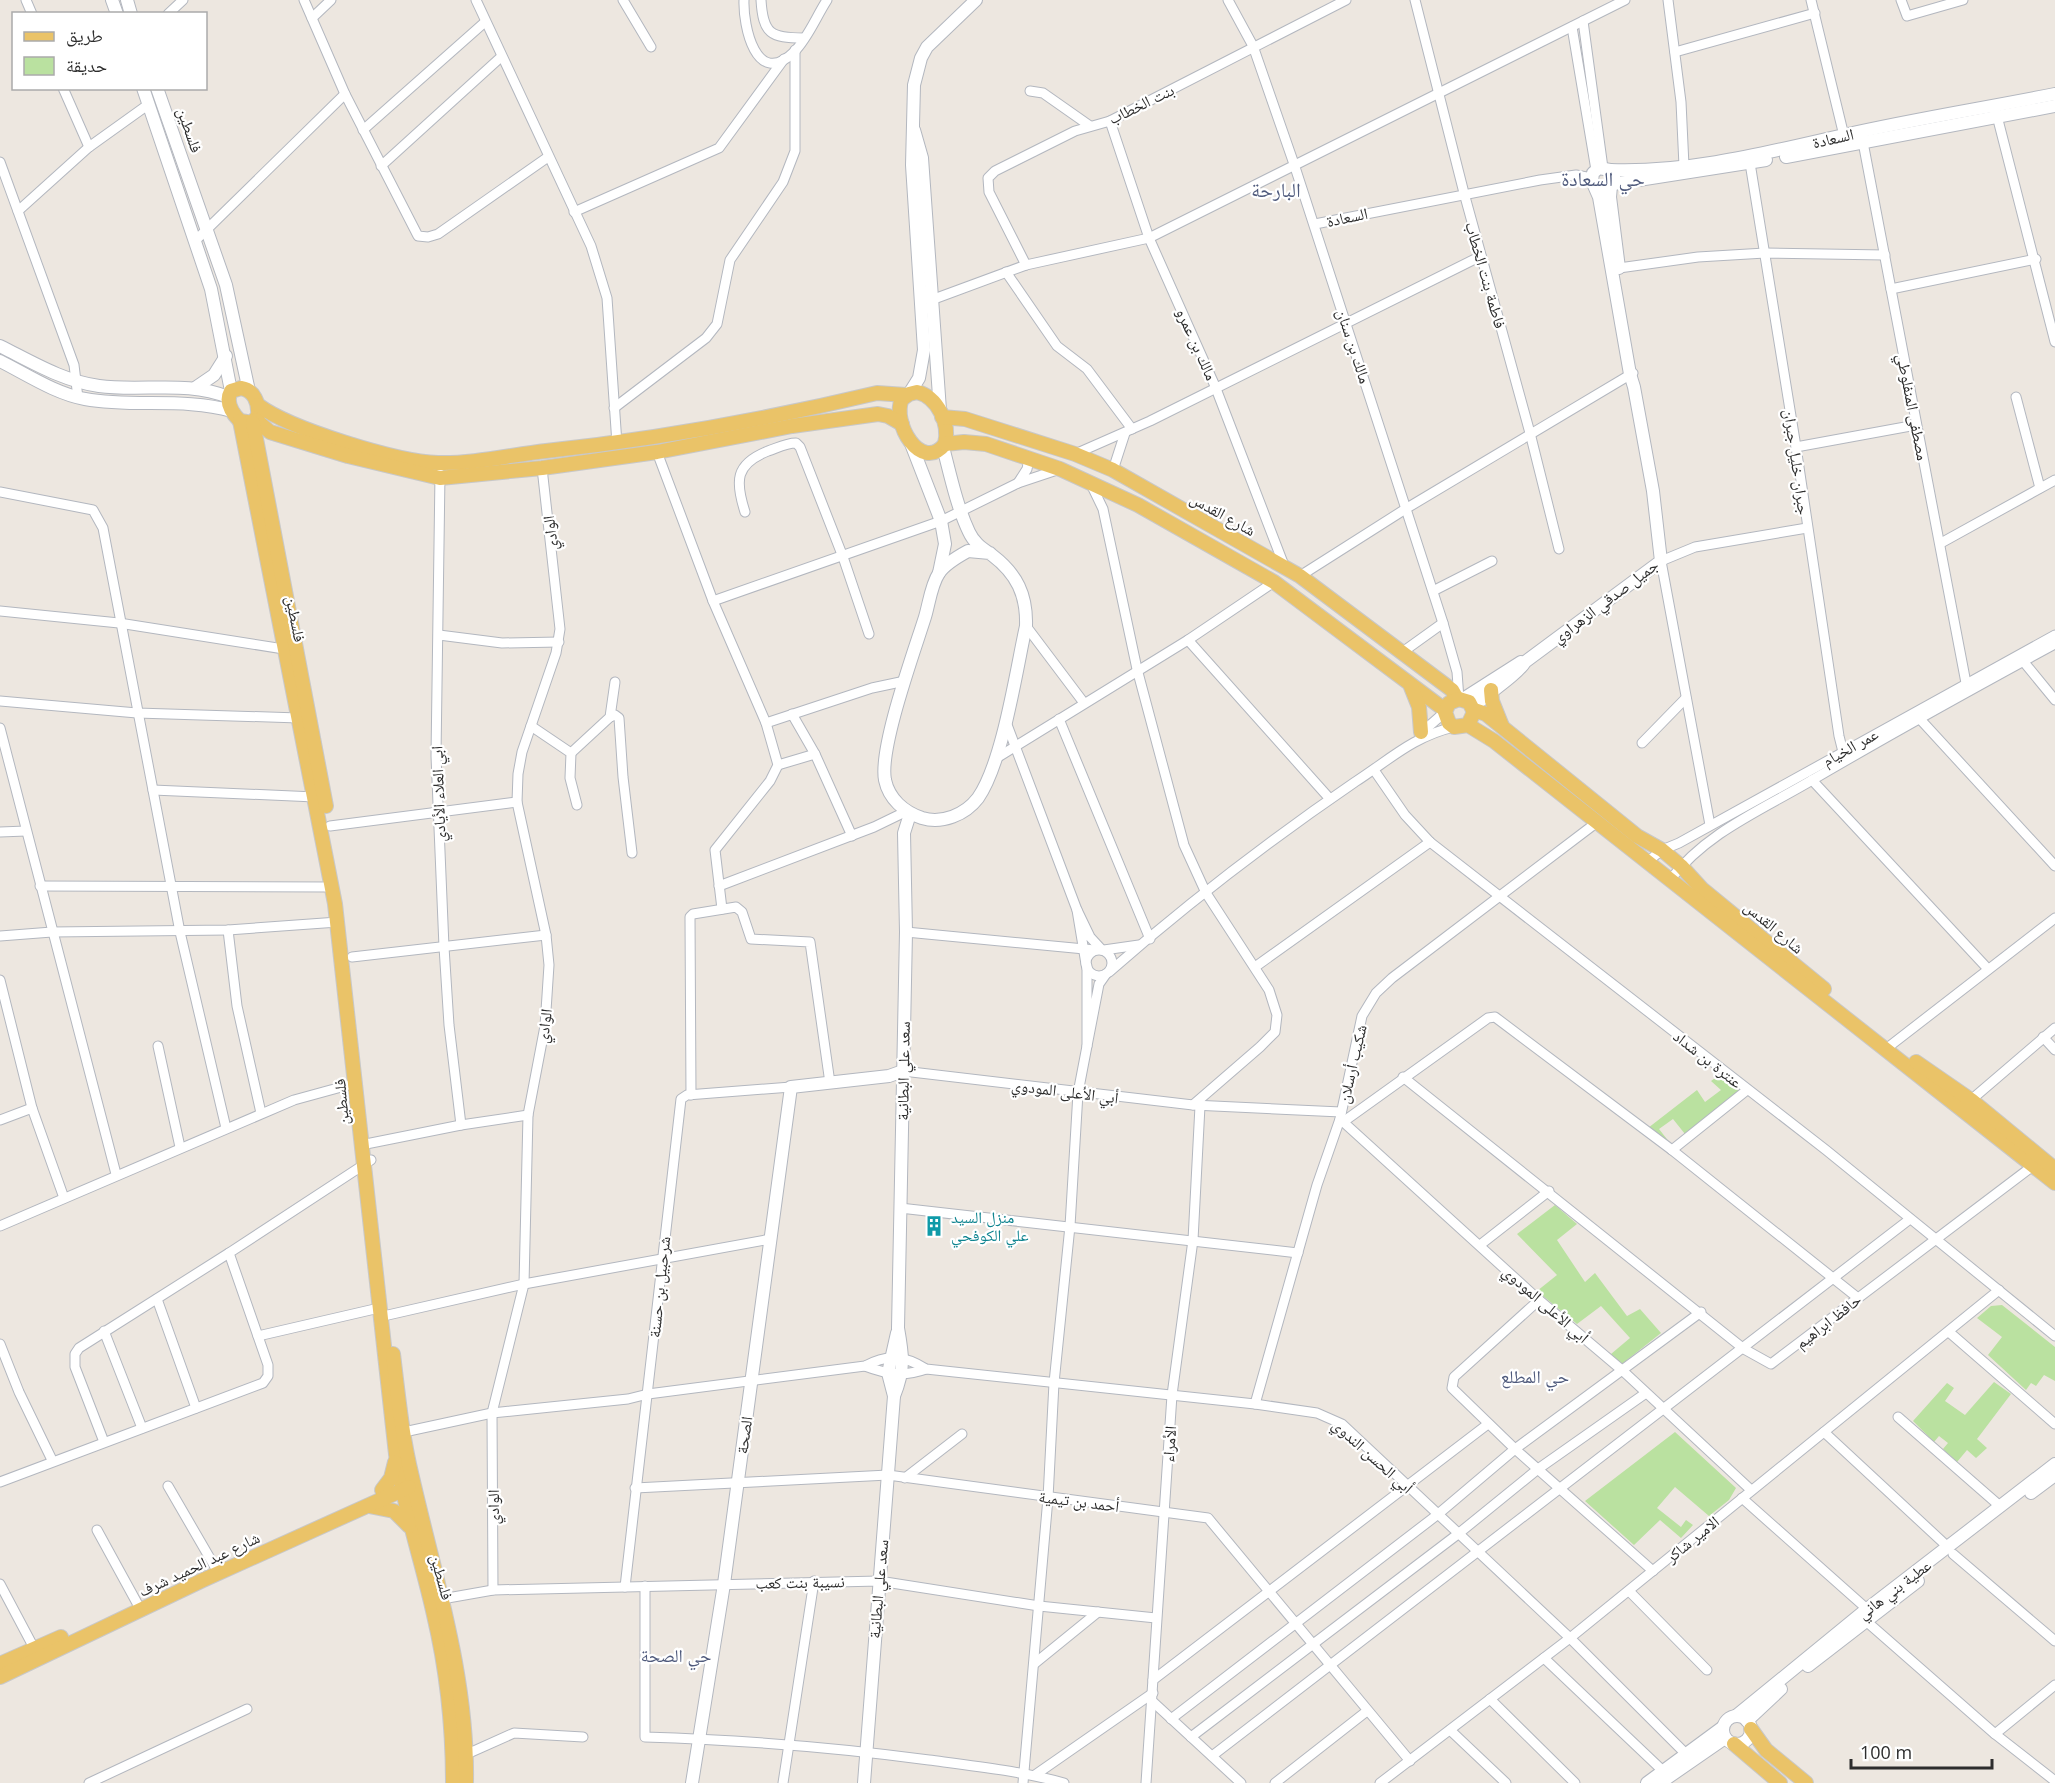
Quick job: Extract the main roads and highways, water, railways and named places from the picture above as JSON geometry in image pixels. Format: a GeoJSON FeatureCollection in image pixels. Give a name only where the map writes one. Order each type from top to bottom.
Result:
{"type":"FeatureCollection","features":[{"type":"Feature","properties":{"kind":"main road"},"geometry":{"type":"LineString","coordinates":[[927,298],[922,368],[900,405],[902,424],[941,521],[945,544],[905,681],[884,770],[892,796],[909,813],[928,820],[942,820],[957,815],[979,796],[995,759],[1026,626],[1024,593],[1017,579],[975,542],[962,512],[944,446],[947,435],[941,414],[927,298],[911,124],[914,85],[921,58],[937,36],[976,0]]}},
{"type":"Feature","properties":{"kind":"main road","name":"فلسطين"},"geometry":{"type":"LineString","coordinates":[[144,90],[196,240],[218,314],[230,394]]}},
{"type":"Feature","properties":{"kind":"main road","name":"فلسطين"},"geometry":{"type":"LineString","coordinates":[[159,90],[233,310],[249,391]]}},
{"type":"Feature","properties":{"kind":"main road","name":"السعادة"},"geometry":{"type":"LineString","coordinates":[[1996,112],[2055,94]]}},
{"type":"Feature","properties":{"kind":"main road","name":"السعادة"},"geometry":{"type":"LineString","coordinates":[[1845,140],[1750,164],[1612,185],[1604,190],[1599,174],[1684,166],[1845,140],[1996,112],[2055,105]]}},
{"type":"Feature","properties":{"kind":"main road","name":"جميل صدقي الزهراوي"},"geometry":{"type":"LineString","coordinates":[[1525,662],[1662,561],[1653,491],[1634,387],[1633,373],[1610,197],[1614,176],[1599,174],[1633,373]]}},
{"type":"Feature","properties":{"kind":"main road"},"geometry":{"type":"LineString","coordinates":[[0,346],[75,381],[100,386],[195,388],[230,394],[241,388],[249,391],[258,405],[273,416],[293,424],[391,455],[439,463],[617,444],[683,434],[877,393],[908,395],[917,392],[931,398],[941,414]]}},
{"type":"Feature","properties":{"kind":"main road"},"geometry":{"type":"LineString","coordinates":[[195,388],[214,375],[226,357]]}},
{"type":"Feature","properties":{"kind":"main road"},"geometry":{"type":"LineString","coordinates":[[0,361],[78,398],[116,402],[181,402],[210,405],[270,432],[348,456],[440,478],[542,468],[657,452],[842,418],[878,414],[888,416],[902,424]]}},
{"type":"Feature","properties":{"kind":"main road"},"geometry":{"type":"LineString","coordinates":[[230,394],[245,419]]}},
{"type":"Feature","properties":{"kind":"main road"},"geometry":{"type":"LineString","coordinates":[[841,402],[842,418]]}},
{"type":"Feature","properties":{"kind":"main road"},"geometry":{"type":"LineString","coordinates":[[245,419],[258,405]]}},
{"type":"Feature","properties":{"kind":"main road","name":"شارع القدس"},"geometry":{"type":"LineString","coordinates":[[941,414],[959,417],[1075,454],[1113,470],[1300,576],[1404,651],[1465,703],[1486,714],[1637,836],[1662,850],[1681,866],[1702,889],[1891,1045],[1971,1100],[2055,1169]]}},
{"type":"Feature","properties":{"kind":"main road","name":"فلسطين"},"geometry":{"type":"LineString","coordinates":[[245,419],[257,447],[299,718],[330,826],[352,957],[365,1145]]}},
{"type":"Feature","properties":{"kind":"main road","name":"فلسطين"},"geometry":{"type":"LineString","coordinates":[[245,419],[314,769],[315,797],[338,921],[367,1163],[396,1454],[442,1599],[456,1661],[467,1754],[466,1783]]}},
{"type":"Feature","properties":{"kind":"main road"},"geometry":{"type":"LineString","coordinates":[[257,447],[262,438],[270,432]]}},
{"type":"Feature","properties":{"kind":"main road"},"geometry":{"type":"LineString","coordinates":[[909,440],[924,453],[935,453],[944,446],[972,442],[1089,480],[1274,582],[1445,711],[1449,723],[1494,741],[2055,1183]]}},
{"type":"Feature","properties":{"kind":"main road"},"geometry":{"type":"LineString","coordinates":[[938,574],[968,551],[990,553]]}},
{"type":"Feature","properties":{"kind":"main road"},"geometry":{"type":"LineString","coordinates":[[1445,711],[1449,703],[1465,703],[1491,690],[1518,671],[1525,662]]}},
{"type":"Feature","properties":{"kind":"main road"},"geometry":{"type":"LineString","coordinates":[[1465,703],[1513,664],[1525,662]]}},
{"type":"Feature","properties":{"kind":"main road"},"geometry":{"type":"LineString","coordinates":[[1409,683],[1419,707],[1419,735]]}},
{"type":"Feature","properties":{"kind":"main road"},"geometry":{"type":"LineString","coordinates":[[1491,690],[1492,701],[1503,728]]}},
{"type":"Feature","properties":{"kind":"main road"},"geometry":{"type":"LineString","coordinates":[[1461,726],[1474,717],[1465,703]]}},
{"type":"Feature","properties":{"kind":"main road","name":"سعد علي البطانية"},"geometry":{"type":"LineString","coordinates":[[864,1783],[894,1396],[903,1374],[898,1328],[906,932],[904,833],[909,813]]}},
{"type":"Feature","properties":{"kind":"main road","name":"أبي الأعلى المودوي"},"geometry":{"type":"LineString","coordinates":[[791,1087],[889,1076],[903,1071]]}},
{"type":"Feature","properties":{"kind":"main road","name":"الصحة"},"geometry":{"type":"LineString","coordinates":[[692,1783],[724,1584],[791,1087]]}},
{"type":"Feature","properties":{"kind":"main road","name":"فلسطين"},"geometry":{"type":"LineString","coordinates":[[383,1311],[404,1432],[406,1483],[412,1529],[434,1615],[447,1681],[453,1783]]}},
{"type":"Feature","properties":{"kind":"main road","name":"سعد علي البطانية"},"geometry":{"type":"LineString","coordinates":[[894,1396],[888,1373],[898,1328]]}},
{"type":"Feature","properties":{"kind":"main road"},"geometry":{"type":"LineString","coordinates":[[382,1490],[393,1473],[396,1454]]}},
{"type":"Feature","properties":{"kind":"main road","name":"عطية بني هاني"},"geometry":{"type":"LineString","coordinates":[[1745,1722],[1866,1615],[1951,1551],[2001,1506],[2055,1464]]}},
{"type":"Feature","properties":{"kind":"main road"},"geometry":{"type":"LineString","coordinates":[[1951,1551],[2055,1475]]}},
{"type":"Feature","properties":{"kind":"main road","name":"شارع عبد الحميد شرف"},"geometry":{"type":"LineString","coordinates":[[0,1673],[34,1648],[382,1490],[406,1483]]}},
{"type":"Feature","properties":{"kind":"main road","name":"شارع عبد الحميد شرف"},"geometry":{"type":"LineString","coordinates":[[0,1673],[367,1506],[406,1483]]}},
{"type":"Feature","properties":{"kind":"main road"},"geometry":{"type":"LineString","coordinates":[[367,1506],[394,1510],[412,1529]]}},
{"type":"Feature","properties":{"kind":"main road"},"geometry":{"type":"LineString","coordinates":[[1780,1783],[1728,1736],[1728,1719],[1745,1722],[1766,1750],[1806,1783]]}},
{"type":"Feature","properties":{"kind":"main road"},"geometry":{"type":"LineString","coordinates":[[1661,1777],[1685,1753],[1728,1736],[1746,1740],[1745,1722]]}},
{"type":"Feature","properties":{"kind":"main road"},"geometry":{"type":"LineString","coordinates":[[1647,1783],[1661,1777],[1728,1736]]}},
{"type":"Feature","properties":{"kind":"place","name":"منزل السيد علي الكوفحي"},"geometry":{"type":"Point","coordinates":[934,1226]}},
{"type":"Feature","properties":{"kind":"district","name":"حي السعادة"},"geometry":{"type":"Point","coordinates":[1603,178]}},
{"type":"Feature","properties":{"kind":"district","name":"البارحة"},"geometry":{"type":"Point","coordinates":[1276,189]}},
{"type":"Feature","properties":{"kind":"district","name":"حي المطلع"},"geometry":{"type":"Point","coordinates":[1535,1376]}},
{"type":"Feature","properties":{"kind":"district","name":"حي الصحة"},"geometry":{"type":"Point","coordinates":[676,1655]}}]}
